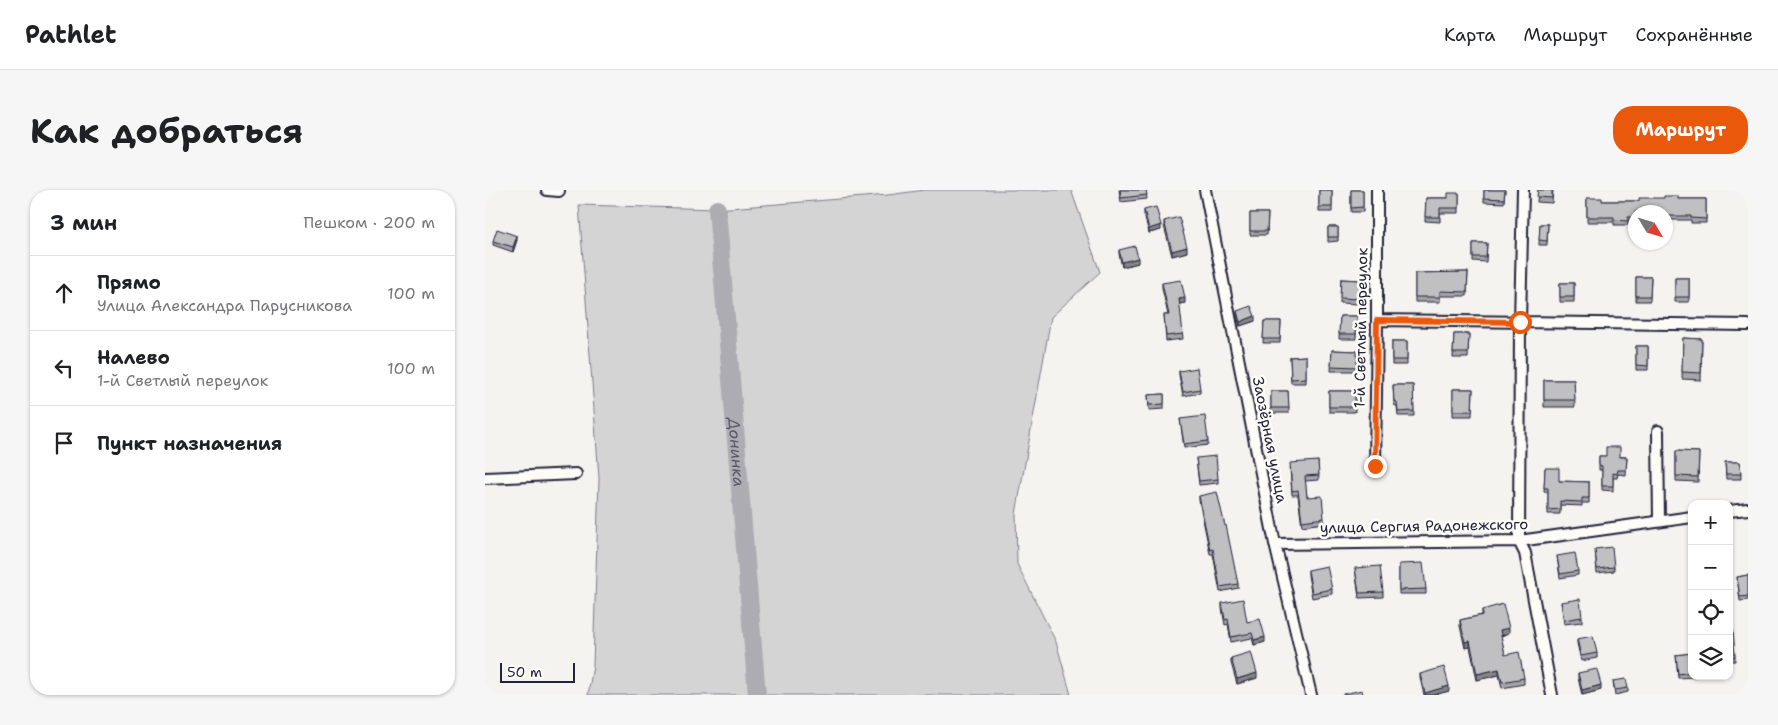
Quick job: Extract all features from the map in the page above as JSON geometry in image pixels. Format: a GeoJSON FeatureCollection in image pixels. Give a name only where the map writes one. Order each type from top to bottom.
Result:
{"type":"FeatureCollection","features":[{"type":"Feature","properties":{"kind":"street"},"geometry":{"type":"LineString","coordinates":[[547,190],[559,191]]}},
{"type":"Feature","properties":{"kind":"street","name":"Заозёрная улица"},"geometry":{"type":"LineString","coordinates":[[1205,190],[1275,544],[1311,695]]}},
{"type":"Feature","properties":{"kind":"street","name":"1-й Светлый переулок"},"geometry":{"type":"LineString","coordinates":[[1375,466],[1377,190]]}},
{"type":"Feature","properties":{"kind":"street"},"geometry":{"type":"LineString","coordinates":[[1523,190],[1519,541],[1525,553],[1552,695]]}},
{"type":"Feature","properties":{"kind":"street"},"geometry":{"type":"LineString","coordinates":[[1377,320],[1748,325]]}},
{"type":"Feature","properties":{"kind":"street"},"geometry":{"type":"LineString","coordinates":[[1658,431],[1659,521]]}},
{"type":"Feature","properties":{"kind":"street"},"geometry":{"type":"LineString","coordinates":[[485,478],[576,474]]}},
{"type":"Feature","properties":{"kind":"street"},"geometry":{"type":"LineString","coordinates":[[1733,511],[1748,509]]}},
{"type":"Feature","properties":{"kind":"street","name":"улица Сергия Радонежского"},"geometry":{"type":"LineString","coordinates":[[1275,544],[1519,541],[1688,517]]}},
{"type":"Feature","properties":{"kind":"shaded area"},"geometry":{"type":"Polygon","coordinates":[[[925,190],[1071,190],[1100,272],[1051,317],[1016,514],[1017,564],[1056,642],[1071,695],[588,695],[593,666],[599,478],[579,205],[717,209],[888,195],[925,190]]]}},
{"type":"Feature","properties":{"kind":"building"},"geometry":{"type":"Polygon","coordinates":[[[1120,190],[1146,190],[1147,195],[1121,198],[1120,190]]]}},
{"type":"Feature","properties":{"kind":"building"},"geometry":{"type":"Polygon","coordinates":[[[1319,190],[1332,190],[1332,207],[1319,207],[1319,190]]]}},
{"type":"Feature","properties":{"kind":"building"},"geometry":{"type":"Polygon","coordinates":[[[1351,190],[1363,190],[1363,207],[1351,208],[1351,190]]]}},
{"type":"Feature","properties":{"kind":"building"},"geometry":{"type":"Polygon","coordinates":[[[1484,190],[1505,190],[1504,199],[1484,198],[1484,190]]]}},
{"type":"Feature","properties":{"kind":"building"},"geometry":{"type":"Polygon","coordinates":[[[1538,190],[1552,190],[1552,198],[1537,197],[1538,190]]]}},
{"type":"Feature","properties":{"kind":"building"},"geometry":{"type":"Polygon","coordinates":[[[1448,193],[1459,193],[1459,208],[1440,208],[1440,217],[1425,217],[1426,198],[1448,198],[1448,193]]]}},
{"type":"Feature","properties":{"kind":"building"},"geometry":{"type":"Polygon","coordinates":[[[1664,196],[1678,196],[1678,199],[1706,199],[1706,219],[1691,218],[1691,216],[1673,216],[1673,205],[1628,205],[1628,221],[1614,220],[1614,217],[1587,217],[1587,198],[1602,198],[1602,201],[1639,201],[1639,198],[1664,198],[1664,196]]]}},
{"type":"Feature","properties":{"kind":"building"},"geometry":{"type":"Polygon","coordinates":[[[1156,207],[1161,225],[1149,229],[1144,210],[1156,207]]]}},
{"type":"Feature","properties":{"kind":"building"},"geometry":{"type":"Polygon","coordinates":[[[1250,213],[1268,213],[1267,231],[1250,231],[1250,213]]]}},
{"type":"Feature","properties":{"kind":"building"},"geometry":{"type":"Polygon","coordinates":[[[1179,217],[1187,247],[1172,251],[1164,221],[1179,217]]]}},
{"type":"Feature","properties":{"kind":"building"},"geometry":{"type":"Polygon","coordinates":[[[1540,224],[1548,224],[1547,241],[1539,240],[1540,224]]]}},
{"type":"Feature","properties":{"kind":"building"},"geometry":{"type":"Polygon","coordinates":[[[1328,227],[1338,227],[1338,237],[1328,237],[1328,227]]]}},
{"type":"Feature","properties":{"kind":"building"},"geometry":{"type":"Polygon","coordinates":[[[497,229],[517,236],[513,247],[493,241],[497,229]]]}},
{"type":"Feature","properties":{"kind":"building"},"geometry":{"type":"Polygon","coordinates":[[[1473,243],[1487,243],[1486,257],[1473,257],[1473,243]]]}},
{"type":"Feature","properties":{"kind":"building"},"geometry":{"type":"Polygon","coordinates":[[[1135,246],[1138,258],[1122,262],[1119,250],[1135,246]]]}},
{"type":"Feature","properties":{"kind":"building"},"geometry":{"type":"Polygon","coordinates":[[[1468,272],[1467,292],[1440,291],[1440,297],[1415,297],[1415,273],[1468,272]]]}},
{"type":"Feature","properties":{"kind":"building"},"geometry":{"type":"Polygon","coordinates":[[[1636,277],[1651,277],[1650,296],[1636,296],[1636,277]]]}},
{"type":"Feature","properties":{"kind":"building"},"geometry":{"type":"Polygon","coordinates":[[[1675,278],[1689,278],[1689,297],[1675,297],[1675,278]]]}},
{"type":"Feature","properties":{"kind":"building"},"geometry":{"type":"Polygon","coordinates":[[[1341,279],[1360,280],[1359,299],[1340,298],[1341,279]]]}},
{"type":"Feature","properties":{"kind":"building"},"geometry":{"type":"Polygon","coordinates":[[[1181,280],[1185,298],[1179,299],[1183,334],[1166,336],[1164,315],[1169,315],[1162,283],[1181,280]]]}},
{"type":"Feature","properties":{"kind":"building"},"geometry":{"type":"Polygon","coordinates":[[[1560,283],[1574,283],[1574,297],[1560,297],[1560,283]]]}},
{"type":"Feature","properties":{"kind":"building"},"geometry":{"type":"Polygon","coordinates":[[[1251,306],[1255,316],[1240,322],[1237,311],[1251,306]]]}},
{"type":"Feature","properties":{"kind":"building"},"geometry":{"type":"Polygon","coordinates":[[[1340,316],[1357,316],[1356,334],[1339,334],[1340,316]]]}},
{"type":"Feature","properties":{"kind":"building"},"geometry":{"type":"Polygon","coordinates":[[[1264,321],[1281,321],[1280,339],[1263,339],[1264,321]]]}},
{"type":"Feature","properties":{"kind":"building"},"geometry":{"type":"Polygon","coordinates":[[[1454,334],[1469,334],[1468,353],[1453,353],[1454,334]]]}},
{"type":"Feature","properties":{"kind":"building"},"geometry":{"type":"Polygon","coordinates":[[[1683,338],[1702,339],[1701,373],[1682,372],[1683,338]]]}},
{"type":"Feature","properties":{"kind":"building"},"geometry":{"type":"Polygon","coordinates":[[[1392,341],[1407,341],[1407,360],[1392,360],[1392,341]]]}},
{"type":"Feature","properties":{"kind":"building"},"geometry":{"type":"Polygon","coordinates":[[[1636,346],[1648,346],[1648,366],[1636,365],[1636,346]]]}},
{"type":"Feature","properties":{"kind":"building"},"geometry":{"type":"Polygon","coordinates":[[[1332,350],[1357,351],[1357,367],[1331,366],[1332,350]]]}},
{"type":"Feature","properties":{"kind":"building"},"geometry":{"type":"Polygon","coordinates":[[[1306,356],[1306,378],[1291,379],[1290,357],[1306,356]]]}},
{"type":"Feature","properties":{"kind":"building"},"geometry":{"type":"Polygon","coordinates":[[[1197,368],[1200,389],[1183,392],[1179,371],[1197,368]]]}},
{"type":"Feature","properties":{"kind":"building"},"geometry":{"type":"Polygon","coordinates":[[[1544,380],[1574,380],[1575,400],[1544,400],[1544,380]]]}},
{"type":"Feature","properties":{"kind":"building"},"geometry":{"type":"Polygon","coordinates":[[[1393,385],[1413,385],[1414,411],[1398,412],[1397,402],[1394,401],[1393,385]]]}},
{"type":"Feature","properties":{"kind":"building"},"geometry":{"type":"Polygon","coordinates":[[[1453,389],[1473,389],[1472,411],[1453,411],[1453,389]]]}},
{"type":"Feature","properties":{"kind":"building"},"geometry":{"type":"Polygon","coordinates":[[[1271,391],[1288,391],[1289,408],[1271,408],[1271,391]]]}},
{"type":"Feature","properties":{"kind":"building"},"geometry":{"type":"Polygon","coordinates":[[[1329,391],[1355,391],[1355,407],[1329,407],[1329,391]]]}},
{"type":"Feature","properties":{"kind":"building"},"geometry":{"type":"Polygon","coordinates":[[[1164,394],[1164,404],[1149,405],[1148,395],[1164,394]]]}},
{"type":"Feature","properties":{"kind":"building"},"geometry":{"type":"Polygon","coordinates":[[[1205,416],[1208,441],[1184,444],[1180,419],[1205,416]]]}},
{"type":"Feature","properties":{"kind":"building"},"geometry":{"type":"Polygon","coordinates":[[[1606,447],[1620,447],[1620,457],[1627,457],[1626,470],[1618,470],[1617,474],[1613,473],[1613,486],[1602,486],[1602,466],[1599,465],[1599,456],[1606,456],[1606,447]]]}},
{"type":"Feature","properties":{"kind":"building"},"geometry":{"type":"Polygon","coordinates":[[[1676,451],[1699,452],[1698,477],[1676,476],[1676,451]]]}},
{"type":"Feature","properties":{"kind":"building"},"geometry":{"type":"Polygon","coordinates":[[[1216,456],[1218,479],[1199,481],[1196,458],[1216,456]]]}},
{"type":"Feature","properties":{"kind":"building"},"geometry":{"type":"Polygon","coordinates":[[[1318,461],[1319,475],[1305,476],[1307,497],[1322,496],[1324,518],[1302,521],[1298,490],[1292,491],[1290,463],[1318,461]]]}},
{"type":"Feature","properties":{"kind":"building"},"geometry":{"type":"Polygon","coordinates":[[[1725,462],[1740,462],[1741,474],[1726,474],[1725,462]]]}},
{"type":"Feature","properties":{"kind":"building"},"geometry":{"type":"Polygon","coordinates":[[[1545,468],[1559,468],[1559,481],[1589,482],[1589,498],[1582,498],[1582,502],[1560,501],[1560,509],[1548,510],[1548,488],[1544,488],[1545,468]]]}},
{"type":"Feature","properties":{"kind":"building"},"geometry":{"type":"Polygon","coordinates":[[[1217,492],[1238,584],[1220,587],[1213,549],[1210,550],[1199,496],[1217,492]]]}},
{"type":"Feature","properties":{"kind":"building"},"geometry":{"type":"Polygon","coordinates":[[[1612,547],[1614,567],[1597,569],[1595,549],[1612,547]]]}},
{"type":"Feature","properties":{"kind":"building"},"geometry":{"type":"Polygon","coordinates":[[[1575,553],[1578,571],[1560,574],[1557,556],[1575,553]]]}},
{"type":"Feature","properties":{"kind":"building"},"geometry":{"type":"Polygon","coordinates":[[[1423,563],[1426,589],[1399,590],[1399,564],[1423,563]]]}},
{"type":"Feature","properties":{"kind":"building"},"geometry":{"type":"Polygon","coordinates":[[[1327,566],[1332,589],[1312,593],[1308,570],[1327,566]]]}},
{"type":"Feature","properties":{"kind":"building"},"geometry":{"type":"Polygon","coordinates":[[[1380,566],[1383,592],[1359,593],[1355,568],[1380,566]]]}},
{"type":"Feature","properties":{"kind":"building"},"geometry":{"type":"Polygon","coordinates":[[[1748,575],[1748,596],[1740,597],[1737,577],[1748,575]]]}},
{"type":"Feature","properties":{"kind":"building"},"geometry":{"type":"Polygon","coordinates":[[[1243,599],[1247,622],[1260,619],[1265,637],[1254,640],[1252,633],[1231,637],[1228,619],[1225,620],[1222,603],[1243,599]]]}},
{"type":"Feature","properties":{"kind":"building"},"geometry":{"type":"Polygon","coordinates":[[[1580,599],[1582,617],[1564,620],[1561,602],[1580,599]]]}},
{"type":"Feature","properties":{"kind":"building"},"geometry":{"type":"Polygon","coordinates":[[[1503,604],[1509,628],[1500,630],[1505,655],[1519,652],[1524,678],[1502,682],[1499,669],[1477,674],[1470,641],[1465,642],[1460,620],[1483,615],[1482,610],[1503,604]]]}},
{"type":"Feature","properties":{"kind":"building"},"geometry":{"type":"Polygon","coordinates":[[[1733,629],[1735,656],[1733,656],[1733,629]]]}},
{"type":"Feature","properties":{"kind":"building"},"geometry":{"type":"Polygon","coordinates":[[[1593,636],[1597,653],[1581,656],[1577,639],[1593,636]]]}},
{"type":"Feature","properties":{"kind":"building"},"geometry":{"type":"Polygon","coordinates":[[[1251,652],[1257,673],[1237,679],[1231,658],[1251,652]]]}},
{"type":"Feature","properties":{"kind":"building"},"geometry":{"type":"Polygon","coordinates":[[[1688,654],[1688,673],[1678,674],[1676,655],[1688,654]]]}},
{"type":"Feature","properties":{"kind":"building"},"geometry":{"type":"Polygon","coordinates":[[[1444,667],[1449,686],[1425,693],[1420,674],[1444,667]]]}},
{"type":"Feature","properties":{"kind":"building"},"geometry":{"type":"Polygon","coordinates":[[[1597,669],[1601,685],[1582,690],[1578,673],[1597,669]]]}},
{"type":"Feature","properties":{"kind":"building"},"geometry":{"type":"Polygon","coordinates":[[[1626,679],[1628,688],[1615,690],[1613,681],[1626,679]]]}},
{"type":"Feature","properties":{"kind":"building"},"geometry":{"type":"Polygon","coordinates":[[[1362,690],[1363,695],[1343,695],[1343,694],[1362,690]]]}},
{"type":"Feature","properties":{"kind":"waterway","name":"Донинка"},"geometry":{"type":"LineString","coordinates":[[717,209],[757,695]]}},
{"type":"Feature","properties":{"kind":"route"},"geometry":{"type":"LineString","coordinates":[[1375,466],[1377,320],[1520,322]]}}]}
